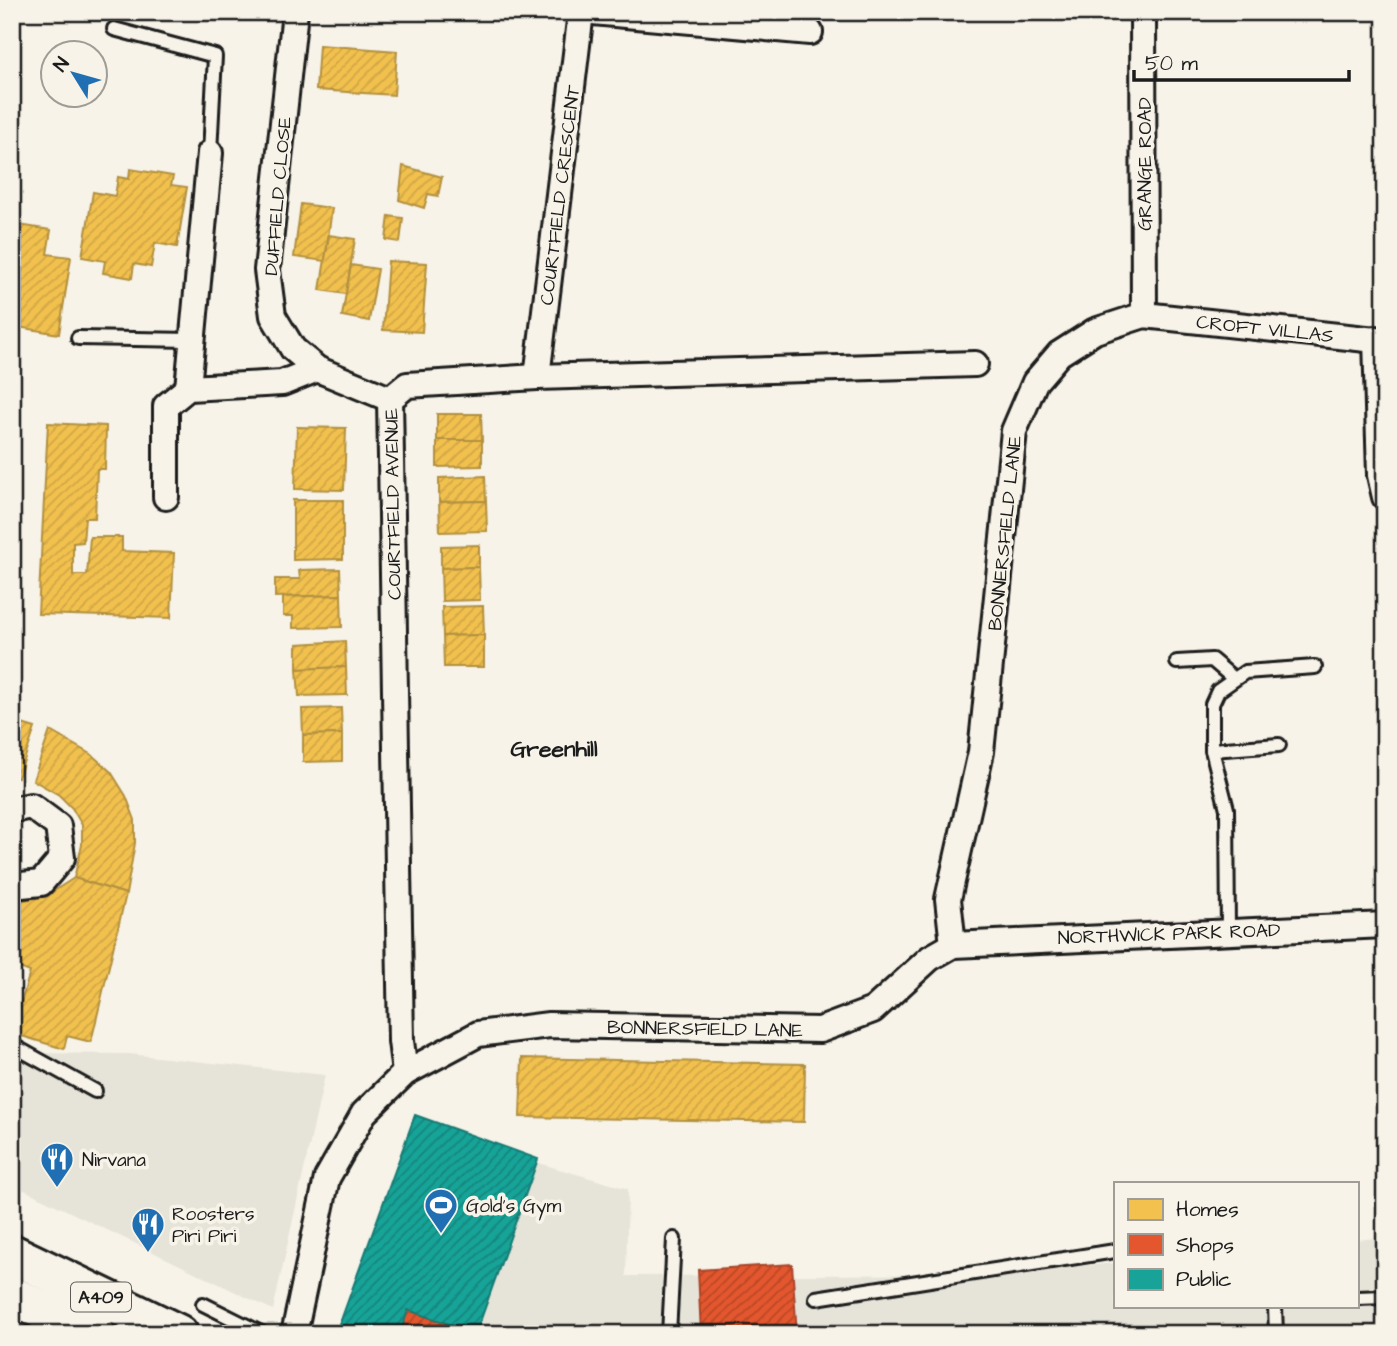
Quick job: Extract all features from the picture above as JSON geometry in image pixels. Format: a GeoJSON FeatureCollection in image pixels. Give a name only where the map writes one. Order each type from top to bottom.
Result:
{"type":"FeatureCollection","features":[{"type":"Feature","properties":{"kind":"main road","name":"A409"},"geometry":{"type":"LineString","coordinates":[[16,1265],[178,1334]]}},
{"type":"Feature","properties":{"kind":"main road","name":"A409"},"geometry":{"type":"LineString","coordinates":[[12,1296],[96,1334]]}},
{"type":"Feature","properties":{"kind":"street","name":"DUFFIELD CLOSE"},"geometry":{"type":"LineString","coordinates":[[295,12],[267,270],[273,316],[293,349],[317,369],[390,399]]}},
{"type":"Feature","properties":{"kind":"street","name":"COURTFIELD CRESCENT"},"geometry":{"type":"LineString","coordinates":[[537,377],[581,12]]}},
{"type":"Feature","properties":{"kind":"street"},"geometry":{"type":"LineString","coordinates":[[593,12],[810,32]]}},
{"type":"Feature","properties":{"kind":"street","name":"GRANGE ROAD"},"geometry":{"type":"LineString","coordinates":[[1143,12],[1144,315]]}},
{"type":"Feature","properties":{"kind":"street"},"geometry":{"type":"LineString","coordinates":[[188,388],[210,153]]}},
{"type":"Feature","properties":{"kind":"street","name":"CROFT VILLAS"},"geometry":{"type":"LineString","coordinates":[[1144,315],[1380,340]]}},
{"type":"Feature","properties":{"kind":"street","name":"BONNERSFIELD LANE"},"geometry":{"type":"LineString","coordinates":[[294,1334],[327,1178],[364,1113],[405,1073],[478,1034],[549,1025],[820,1030],[873,1010],[930,958],[953,945],[948,899],[981,752],[1014,431],[1035,382],[1059,354],[1095,331],[1144,315]]}},
{"type":"Feature","properties":{"kind":"street"},"geometry":{"type":"LineString","coordinates":[[1380,340],[1380,475],[1385,497]]}},
{"type":"Feature","properties":{"kind":"street","name":"COURTFIELD AVENUE"},"geometry":{"type":"LineString","coordinates":[[405,1073],[400,1027],[390,399],[407,385],[537,377],[975,363]]}},
{"type":"Feature","properties":{"kind":"street"},"geometry":{"type":"LineString","coordinates":[[166,497],[166,407],[188,388],[282,383],[317,369]]}},
{"type":"Feature","properties":{"kind":"street"},"geometry":{"type":"LineString","coordinates":[[12,810],[31,806],[58,826],[62,858],[41,883],[12,886]]}},
{"type":"Feature","properties":{"kind":"street","name":"NORTHWICK PARK ROAD"},"geometry":{"type":"LineString","coordinates":[[953,945],[1228,930],[1385,925]]}},
{"type":"Feature","properties":{"kind":"lane"},"geometry":{"type":"LineString","coordinates":[[114,29],[215,56],[210,153]]}},
{"type":"Feature","properties":{"kind":"lane"},"geometry":{"type":"LineString","coordinates":[[78,338],[192,340]]}},
{"type":"Feature","properties":{"kind":"lane"},"geometry":{"type":"LineString","coordinates":[[1177,662],[1212,660],[1233,678]]}},
{"type":"Feature","properties":{"kind":"lane"},"geometry":{"type":"LineString","coordinates":[[1228,930],[1227,809],[1212,750],[1212,704],[1218,691],[1245,672],[1315,667]]}},
{"type":"Feature","properties":{"kind":"lane"},"geometry":{"type":"LineString","coordinates":[[1212,750],[1279,745]]}},
{"type":"Feature","properties":{"kind":"lane"},"geometry":{"type":"LineString","coordinates":[[12,1045],[95,1091]]}},
{"type":"Feature","properties":{"kind":"lane"},"geometry":{"type":"LineString","coordinates":[[669,1334],[674,1239]]}},
{"type":"Feature","properties":{"kind":"lane"},"geometry":{"type":"LineString","coordinates":[[816,1298],[1114,1251]]}},
{"type":"Feature","properties":{"kind":"lane"},"geometry":{"type":"LineString","coordinates":[[1358,1298],[1385,1297]]}},
{"type":"Feature","properties":{"kind":"lane"},"geometry":{"type":"LineString","coordinates":[[203,1304],[263,1334]]}},
{"type":"Feature","properties":{"kind":"lane"},"geometry":{"type":"LineString","coordinates":[[1275,1308],[1276,1334]]}},
{"type":"Feature","properties":{"kind":"shaded area"},"geometry":{"type":"Polygon","coordinates":[[[12,1047],[27,1053],[129,1054],[325,1075],[273,1310],[12,1184],[12,1047]]]}},
{"type":"Feature","properties":{"kind":"shaded area"},"geometry":{"type":"Polygon","coordinates":[[[414,1127],[628,1189],[626,1276],[996,1274],[1114,1263],[1114,1308],[1358,1308],[1358,1240],[1385,1237],[1385,1334],[338,1334],[414,1127]]]}},
{"type":"Feature","properties":{"kind":"building: Homes"},"geometry":{"type":"Polygon","coordinates":[[[319,45],[397,51],[394,95],[316,90],[319,45]]]}},
{"type":"Feature","properties":{"kind":"building: Homes"},"geometry":{"type":"Polygon","coordinates":[[[403,166],[442,177],[438,196],[428,194],[424,208],[399,200],[403,166]]]}},
{"type":"Feature","properties":{"kind":"building: Homes"},"geometry":{"type":"Polygon","coordinates":[[[130,169],[173,176],[171,185],[187,187],[177,247],[155,243],[151,267],[134,264],[132,278],[103,273],[105,261],[82,257],[93,192],[115,196],[118,177],[129,179],[130,169]]]}},
{"type":"Feature","properties":{"kind":"building: Homes"},"geometry":{"type":"Polygon","coordinates":[[[301,204],[332,208],[325,261],[294,257],[301,204]]]}},
{"type":"Feature","properties":{"kind":"building: Homes"},"geometry":{"type":"Polygon","coordinates":[[[389,216],[403,218],[400,242],[386,240],[389,216]]]}},
{"type":"Feature","properties":{"kind":"building: Homes"},"geometry":{"type":"Polygon","coordinates":[[[13,224],[51,230],[47,254],[71,257],[59,334],[12,326],[13,224]]]}},
{"type":"Feature","properties":{"kind":"building: Homes"},"geometry":{"type":"Polygon","coordinates":[[[329,235],[355,239],[346,294],[320,290],[329,235]]]}},
{"type":"Feature","properties":{"kind":"building: Homes"},"geometry":{"type":"Polygon","coordinates":[[[388,261],[427,263],[422,332],[383,330],[388,261]]]}},
{"type":"Feature","properties":{"kind":"building: Homes"},"geometry":{"type":"Polygon","coordinates":[[[351,265],[378,269],[369,321],[342,316],[351,265]]]}},
{"type":"Feature","properties":{"kind":"building: Homes"},"geometry":{"type":"Polygon","coordinates":[[[437,414],[481,414],[482,440],[437,440],[437,414]]]}},
{"type":"Feature","properties":{"kind":"building: Homes"},"geometry":{"type":"Polygon","coordinates":[[[48,423],[106,426],[105,469],[97,469],[95,518],[85,518],[83,542],[73,543],[73,575],[87,575],[90,537],[122,537],[122,551],[174,553],[171,618],[38,614],[48,423]]]}},
{"type":"Feature","properties":{"kind":"building: Homes"},"geometry":{"type":"Polygon","coordinates":[[[297,427],[346,428],[344,490],[295,489],[297,427]]]}},
{"type":"Feature","properties":{"kind":"building: Homes"},"geometry":{"type":"Polygon","coordinates":[[[437,440],[482,440],[482,466],[437,467],[437,440]]]}},
{"type":"Feature","properties":{"kind":"building: Homes"},"geometry":{"type":"Polygon","coordinates":[[[485,476],[486,501],[439,502],[439,478],[485,476]]]}},
{"type":"Feature","properties":{"kind":"building: Homes"},"geometry":{"type":"Polygon","coordinates":[[[293,500],[343,500],[343,559],[293,560],[293,500]]]}},
{"type":"Feature","properties":{"kind":"building: Homes"},"geometry":{"type":"Polygon","coordinates":[[[486,501],[487,531],[440,532],[439,502],[486,501]]]}},
{"type":"Feature","properties":{"kind":"building: Homes"},"geometry":{"type":"Polygon","coordinates":[[[479,545],[479,567],[441,568],[441,546],[479,545]]]}},
{"type":"Feature","properties":{"kind":"building: Homes"},"geometry":{"type":"Polygon","coordinates":[[[479,567],[480,600],[442,601],[441,568],[479,567]]]}},
{"type":"Feature","properties":{"kind":"building: Homes"},"geometry":{"type":"Polygon","coordinates":[[[340,569],[341,595],[275,597],[275,579],[300,579],[299,570],[340,569]]]}},
{"type":"Feature","properties":{"kind":"building: Homes"},"geometry":{"type":"Polygon","coordinates":[[[341,595],[342,627],[293,628],[293,616],[283,616],[283,597],[341,595]]]}},
{"type":"Feature","properties":{"kind":"building: Homes"},"geometry":{"type":"Polygon","coordinates":[[[483,606],[484,635],[443,636],[442,607],[483,606]]]}},
{"type":"Feature","properties":{"kind":"building: Homes"},"geometry":{"type":"Polygon","coordinates":[[[484,635],[484,667],[444,667],[443,636],[484,635]]]}},
{"type":"Feature","properties":{"kind":"building: Homes"},"geometry":{"type":"Polygon","coordinates":[[[345,641],[346,667],[297,669],[297,644],[345,641]]]}},
{"type":"Feature","properties":{"kind":"building: Homes"},"geometry":{"type":"Polygon","coordinates":[[[346,667],[347,695],[299,696],[297,669],[346,667]]]}},
{"type":"Feature","properties":{"kind":"building: Homes"},"geometry":{"type":"Polygon","coordinates":[[[341,708],[342,734],[303,735],[302,709],[341,708]]]}},
{"type":"Feature","properties":{"kind":"building: Homes"},"geometry":{"type":"Polygon","coordinates":[[[12,721],[35,728],[18,778],[12,776],[12,721]]]}},
{"type":"Feature","properties":{"kind":"building: Homes"},"geometry":{"type":"Polygon","coordinates":[[[50,731],[92,755],[111,772],[126,796],[135,820],[135,843],[126,894],[74,878],[82,845],[82,825],[72,808],[59,795],[33,780],[50,731]]]}},
{"type":"Feature","properties":{"kind":"building: Homes"},"geometry":{"type":"Polygon","coordinates":[[[342,734],[342,761],[303,762],[303,735],[342,734]]]}},
{"type":"Feature","properties":{"kind":"building: Homes"},"geometry":{"type":"Polygon","coordinates":[[[74,878],[126,894],[91,1042],[67,1036],[64,1049],[12,1033],[30,972],[12,965],[12,900],[49,894],[74,878]]]}},
{"type":"Feature","properties":{"kind":"building: Homes"},"geometry":{"type":"Polygon","coordinates":[[[522,1058],[805,1064],[804,1122],[520,1117],[522,1058]]]}},
{"type":"Feature","properties":{"kind":"building: Shops"},"geometry":{"type":"Polygon","coordinates":[[[792,1264],[797,1334],[701,1334],[698,1270],[792,1264]]]}},
{"type":"Feature","properties":{"kind":"building: Shops"},"geometry":{"type":"Polygon","coordinates":[[[408,1310],[475,1334],[400,1334],[408,1310]]]}},
{"type":"Feature","properties":{"kind":"building: Public","name":"Gold's Gym"},"geometry":{"type":"Polygon","coordinates":[[[415,1115],[538,1159],[476,1333],[408,1310],[400,1334],[336,1334],[415,1115]]]}},
{"type":"Feature","properties":{"kind":"place","name":"Nirvana"},"geometry":{"type":"Point","coordinates":[57,1189]}},
{"type":"Feature","properties":{"kind":"place","name":"Gold's Gym"},"geometry":{"type":"Point","coordinates":[441,1235]}},
{"type":"Feature","properties":{"kind":"place","name":"Roosters Piri Piri"},"geometry":{"type":"Point","coordinates":[148,1254]}},
{"type":"Feature","properties":{"kind":"district","name":"Greenhill"},"geometry":{"type":"Point","coordinates":[554,748]}}]}
